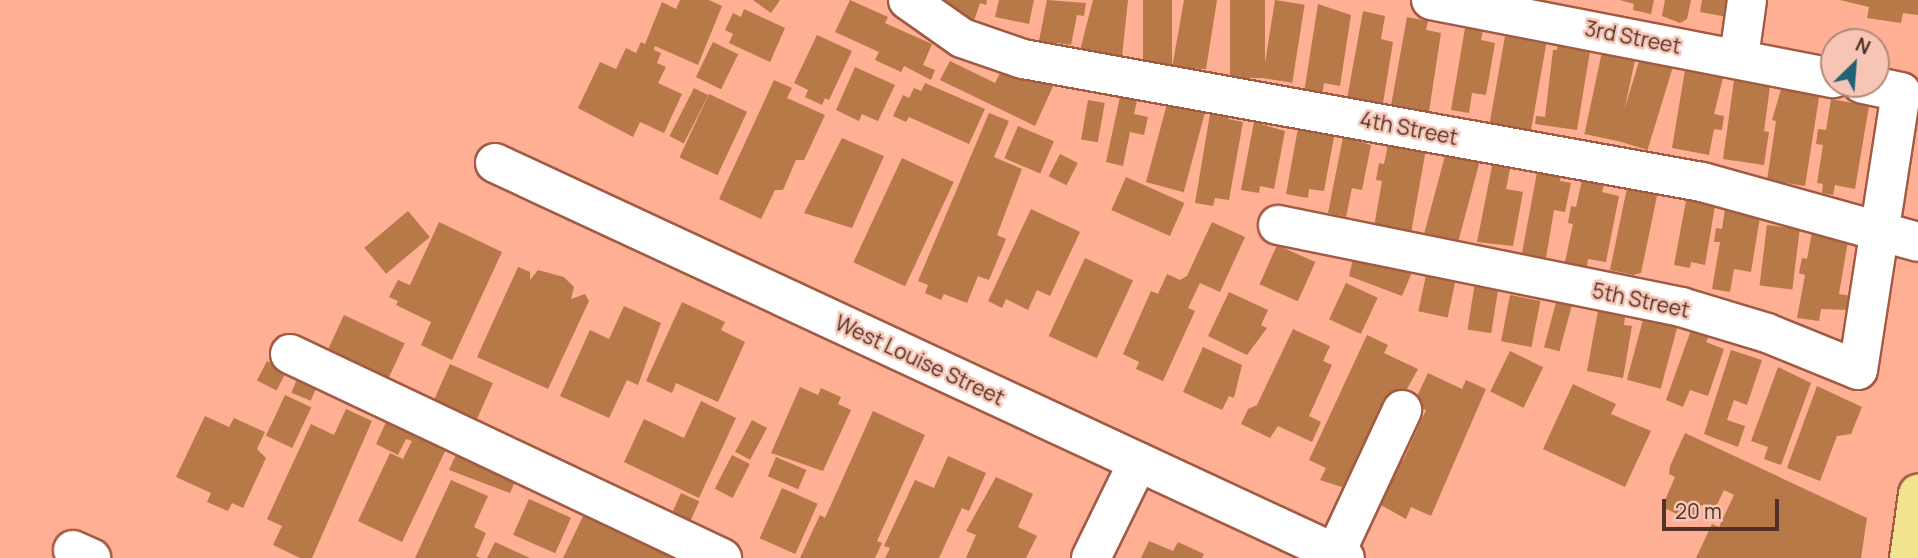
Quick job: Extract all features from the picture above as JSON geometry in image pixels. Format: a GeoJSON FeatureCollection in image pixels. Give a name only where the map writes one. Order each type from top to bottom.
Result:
{"type":"FeatureCollection","features":[{"type":"Feature","properties":{"kind":"main road"},"geometry":{"type":"LineString","coordinates":[[1909,558],[1918,494]]}},
{"type":"Feature","properties":{"kind":"street","name":"4th Street"},"geometry":{"type":"LineString","coordinates":[[908,0],[962,38],[1023,59],[1702,182],[1918,242]]}},
{"type":"Feature","properties":{"kind":"street","name":"3rd Street"},"geometry":{"type":"LineString","coordinates":[[1431,0],[1739,57],[1820,75]]}},
{"type":"Feature","properties":{"kind":"street"},"geometry":{"type":"LineString","coordinates":[[1739,57],[1747,0]]}},
{"type":"Feature","properties":{"kind":"street"},"geometry":{"type":"LineString","coordinates":[[1881,230],[1901,92],[1890,90]]}},
{"type":"Feature","properties":{"kind":"street","name":"West Louise Street"},"geometry":{"type":"LineString","coordinates":[[495,163],[1340,556]]}},
{"type":"Feature","properties":{"kind":"street","name":"5th Street"},"geometry":{"type":"LineString","coordinates":[[1278,225],[1681,307],[1767,333],[1858,370],[1881,230]]}},
{"type":"Feature","properties":{"kind":"street"},"geometry":{"type":"LineString","coordinates":[[290,354],[722,558]]}},
{"type":"Feature","properties":{"kind":"street"},"geometry":{"type":"LineString","coordinates":[[1340,556],[1402,410]]}},
{"type":"Feature","properties":{"kind":"street"},"geometry":{"type":"LineString","coordinates":[[1090,558],[1138,461]]}},
{"type":"Feature","properties":{"kind":"building"},"geometry":{"type":"Polygon","coordinates":[[[680,0],[709,0],[722,6],[698,65],[655,46],[654,50],[661,53],[657,63],[666,67],[658,83],[682,94],[664,133],[640,122],[633,137],[578,108],[600,62],[616,69],[626,48],[636,53],[641,42],[645,44],[662,2],[676,9],[680,0]]]}},
{"type":"Feature","properties":{"kind":"building"},"geometry":{"type":"Polygon","coordinates":[[[753,0],[780,0],[771,13],[753,0]]]}},
{"type":"Feature","properties":{"kind":"building"},"geometry":{"type":"Polygon","coordinates":[[[850,0],[888,17],[885,23],[932,44],[923,65],[935,70],[931,80],[904,66],[901,72],[875,60],[879,52],[835,32],[850,0]]]}},
{"type":"Feature","properties":{"kind":"building"},"geometry":{"type":"Polygon","coordinates":[[[944,0],[987,0],[986,5],[980,3],[974,21],[940,9],[944,0]]]}},
{"type":"Feature","properties":{"kind":"building"},"geometry":{"type":"Polygon","coordinates":[[[999,0],[1034,0],[1029,24],[995,17],[999,0]]]}},
{"type":"Feature","properties":{"kind":"building"},"geometry":{"type":"Polygon","coordinates":[[[1047,0],[1086,3],[1084,16],[1077,15],[1071,45],[1057,43],[1056,50],[1038,46],[1047,0]]]}},
{"type":"Feature","properties":{"kind":"building"},"geometry":{"type":"Polygon","coordinates":[[[1093,0],[1128,0],[1121,66],[1078,58],[1093,0]]]}},
{"type":"Feature","properties":{"kind":"building"},"geometry":{"type":"Polygon","coordinates":[[[1143,0],[1172,0],[1172,68],[1143,68],[1143,0]]]}},
{"type":"Feature","properties":{"kind":"building"},"geometry":{"type":"Polygon","coordinates":[[[1184,0],[1217,0],[1206,69],[1172,68],[1184,0]]]}},
{"type":"Feature","properties":{"kind":"building"},"geometry":{"type":"Polygon","coordinates":[[[1230,0],[1265,0],[1265,78],[1230,78],[1230,0]]]}},
{"type":"Feature","properties":{"kind":"building"},"geometry":{"type":"Polygon","coordinates":[[[1275,0],[1305,5],[1292,83],[1263,78],[1275,0]]]}},
{"type":"Feature","properties":{"kind":"building"},"geometry":{"type":"Polygon","coordinates":[[[1620,0],[1654,0],[1651,14],[1633,10],[1634,4],[1620,0]]]}},
{"type":"Feature","properties":{"kind":"building"},"geometry":{"type":"Polygon","coordinates":[[[1665,0],[1691,0],[1687,19],[1680,23],[1662,16],[1665,0]]]}},
{"type":"Feature","properties":{"kind":"building"},"geometry":{"type":"Polygon","coordinates":[[[1702,0],[1736,0],[1733,18],[1700,12],[1702,0]]]}},
{"type":"Feature","properties":{"kind":"building"},"geometry":{"type":"Polygon","coordinates":[[[1840,0],[1918,0],[1918,15],[1903,13],[1901,23],[1867,18],[1869,7],[1840,0]]]}},
{"type":"Feature","properties":{"kind":"building"},"geometry":{"type":"Polygon","coordinates":[[[1318,4],[1351,15],[1340,86],[1324,83],[1321,102],[1303,99],[1318,4]]]}},
{"type":"Feature","properties":{"kind":"building"},"geometry":{"type":"Polygon","coordinates":[[[744,9],[785,28],[770,62],[729,43],[733,34],[725,30],[733,13],[741,17],[744,9]]]}},
{"type":"Feature","properties":{"kind":"building"},"geometry":{"type":"Polygon","coordinates":[[[1363,11],[1385,16],[1381,39],[1393,42],[1383,103],[1347,99],[1363,11]]]}},
{"type":"Feature","properties":{"kind":"building"},"geometry":{"type":"Polygon","coordinates":[[[1407,17],[1428,21],[1426,30],[1441,33],[1428,118],[1390,111],[1407,17]]]}},
{"type":"Feature","properties":{"kind":"building"},"geometry":{"type":"Polygon","coordinates":[[[1465,28],[1483,30],[1481,40],[1495,43],[1486,95],[1472,93],[1469,113],[1451,110],[1465,28]]]}},
{"type":"Feature","properties":{"kind":"building"},"geometry":{"type":"Polygon","coordinates":[[[817,35],[852,51],[829,100],[825,98],[822,105],[805,97],[808,90],[794,83],[817,35]]]}},
{"type":"Feature","properties":{"kind":"building"},"geometry":{"type":"Polygon","coordinates":[[[1505,36],[1546,43],[1530,137],[1489,130],[1505,36]]]}},
{"type":"Feature","properties":{"kind":"building"},"geometry":{"type":"Polygon","coordinates":[[[1558,40],[1591,45],[1577,130],[1535,124],[1536,116],[1545,117],[1553,50],[1557,50],[1558,40]]]}},
{"type":"Feature","properties":{"kind":"building"},"geometry":{"type":"Polygon","coordinates":[[[713,42],[738,54],[721,89],[696,77],[713,42]]]}},
{"type":"Feature","properties":{"kind":"building"},"geometry":{"type":"Polygon","coordinates":[[[1603,47],[1636,54],[1618,141],[1584,134],[1603,47]]]}},
{"type":"Feature","properties":{"kind":"building"},"geometry":{"type":"Polygon","coordinates":[[[1641,55],[1674,65],[1647,150],[1615,140],[1641,55]]]}},
{"type":"Feature","properties":{"kind":"building"},"geometry":{"type":"Polygon","coordinates":[[[950,61],[995,83],[1002,69],[1054,84],[1035,126],[940,80],[950,61]]]}},
{"type":"Feature","properties":{"kind":"building"},"geometry":{"type":"Polygon","coordinates":[[[1686,64],[1724,74],[1714,114],[1724,116],[1722,130],[1714,129],[1709,155],[1672,148],[1686,64]]]}},
{"type":"Feature","properties":{"kind":"building"},"geometry":{"type":"Polygon","coordinates":[[[855,67],[895,85],[878,121],[862,114],[859,121],[836,110],[855,67]]]}},
{"type":"Feature","properties":{"kind":"building"},"geometry":{"type":"Polygon","coordinates":[[[1735,73],[1771,79],[1764,131],[1769,132],[1764,165],[1723,159],[1735,73]]]}},
{"type":"Feature","properties":{"kind":"building"},"geometry":{"type":"Polygon","coordinates":[[[1784,79],[1820,85],[1805,186],[1767,180],[1776,121],[1772,120],[1784,79]]]}},
{"type":"Feature","properties":{"kind":"building"},"geometry":{"type":"Polygon","coordinates":[[[774,80],[792,88],[787,98],[825,115],[804,160],[796,160],[783,190],[775,190],[761,219],[719,199],[774,80]]]}},
{"type":"Feature","properties":{"kind":"building"},"geometry":{"type":"Polygon","coordinates":[[[925,83],[985,109],[969,144],[909,117],[906,122],[893,116],[903,95],[909,98],[914,88],[921,91],[925,83]]]}},
{"type":"Feature","properties":{"kind":"building"},"geometry":{"type":"Polygon","coordinates":[[[694,88],[708,95],[684,143],[669,136],[694,88]]]}},
{"type":"Feature","properties":{"kind":"building"},"geometry":{"type":"Polygon","coordinates":[[[1121,92],[1138,96],[1134,114],[1148,117],[1144,135],[1130,132],[1123,166],[1106,162],[1121,92]]]}},
{"type":"Feature","properties":{"kind":"building"},"geometry":{"type":"Polygon","coordinates":[[[709,94],[747,112],[717,175],[679,157],[709,94]]]}},
{"type":"Feature","properties":{"kind":"building"},"geometry":{"type":"Polygon","coordinates":[[[1831,99],[1869,106],[1855,189],[1835,185],[1833,195],[1822,193],[1823,184],[1817,183],[1823,145],[1816,144],[1818,129],[1826,130],[1831,99]]]}},
{"type":"Feature","properties":{"kind":"building"},"geometry":{"type":"Polygon","coordinates":[[[1088,100],[1105,103],[1098,142],[1081,139],[1088,100]]]}},
{"type":"Feature","properties":{"kind":"building"},"geometry":{"type":"Polygon","coordinates":[[[1168,100],[1206,110],[1184,192],[1146,182],[1168,100]]]}},
{"type":"Feature","properties":{"kind":"building"},"geometry":{"type":"Polygon","coordinates":[[[1211,108],[1230,111],[1228,119],[1243,122],[1229,200],[1215,198],[1213,206],[1195,203],[1211,108]]]}},
{"type":"Feature","properties":{"kind":"building"},"geometry":{"type":"Polygon","coordinates":[[[989,113],[1009,121],[994,157],[1022,169],[997,235],[1006,239],[989,280],[978,276],[967,303],[944,294],[941,300],[925,293],[928,285],[918,281],[989,113]]]}},
{"type":"Feature","properties":{"kind":"building"},"geometry":{"type":"Polygon","coordinates":[[[1254,122],[1285,131],[1274,189],[1260,186],[1259,193],[1241,190],[1254,122]]]}},
{"type":"Feature","properties":{"kind":"building"},"geometry":{"type":"Polygon","coordinates":[[[1018,126],[1054,141],[1040,173],[1004,158],[1018,126]]]}},
{"type":"Feature","properties":{"kind":"building"},"geometry":{"type":"Polygon","coordinates":[[[1298,128],[1334,137],[1324,191],[1309,189],[1308,198],[1286,194],[1298,128]]]}},
{"type":"Feature","properties":{"kind":"building"},"geometry":{"type":"Polygon","coordinates":[[[1343,137],[1371,145],[1362,190],[1352,188],[1346,217],[1328,213],[1343,137]]]}},
{"type":"Feature","properties":{"kind":"building"},"geometry":{"type":"Polygon","coordinates":[[[842,138],[884,156],[852,228],[804,213],[842,138]]]}},
{"type":"Feature","properties":{"kind":"building"},"geometry":{"type":"Polygon","coordinates":[[[1389,139],[1426,149],[1411,233],[1374,227],[1382,181],[1376,180],[1379,163],[1384,164],[1389,139]]]}},
{"type":"Feature","properties":{"kind":"building"},"geometry":{"type":"Polygon","coordinates":[[[1446,152],[1480,161],[1457,247],[1423,238],[1446,152]]]}},
{"type":"Feature","properties":{"kind":"building"},"geometry":{"type":"Polygon","coordinates":[[[1060,154],[1078,163],[1066,185],[1049,176],[1060,154]]]}},
{"type":"Feature","properties":{"kind":"building"},"geometry":{"type":"Polygon","coordinates":[[[902,158],[954,182],[905,286],[853,262],[902,158]]]}},
{"type":"Feature","properties":{"kind":"building"},"geometry":{"type":"Polygon","coordinates":[[[1493,161],[1511,164],[1506,189],[1523,192],[1513,246],[1477,242],[1493,161]]]}},
{"type":"Feature","properties":{"kind":"building"},"geometry":{"type":"Polygon","coordinates":[[[1538,167],[1562,171],[1560,181],[1571,183],[1565,212],[1554,210],[1546,258],[1522,253],[1538,167]]]}},
{"type":"Feature","properties":{"kind":"building"},"geometry":{"type":"Polygon","coordinates":[[[1583,176],[1605,181],[1602,192],[1619,196],[1606,262],[1588,259],[1587,267],[1565,262],[1573,224],[1568,223],[1571,206],[1576,207],[1583,176]]]}},
{"type":"Feature","properties":{"kind":"building"},"geometry":{"type":"Polygon","coordinates":[[[1126,177],[1184,203],[1170,236],[1111,210],[1126,177]]]}},
{"type":"Feature","properties":{"kind":"building"},"geometry":{"type":"Polygon","coordinates":[[[1628,183],[1658,191],[1641,273],[1633,275],[1610,270],[1628,183]]]}},
{"type":"Feature","properties":{"kind":"building"},"geometry":{"type":"Polygon","coordinates":[[[1687,195],[1715,206],[1705,265],[1691,262],[1690,268],[1674,265],[1687,195]]]}},
{"type":"Feature","properties":{"kind":"building"},"geometry":{"type":"Polygon","coordinates":[[[1726,202],[1761,211],[1751,272],[1734,269],[1730,292],[1712,289],[1720,242],[1714,242],[1716,228],[1722,229],[1726,202]]]}},
{"type":"Feature","properties":{"kind":"building"},"geometry":{"type":"Polygon","coordinates":[[[1031,209],[1080,232],[1050,296],[1037,290],[1028,310],[1006,299],[1002,308],[988,301],[1031,209]]]}},
{"type":"Feature","properties":{"kind":"building"},"geometry":{"type":"Polygon","coordinates":[[[408,211],[430,237],[386,274],[364,248],[408,211]]]}},
{"type":"Feature","properties":{"kind":"building"},"geometry":{"type":"Polygon","coordinates":[[[439,222],[502,252],[452,360],[421,345],[431,322],[396,305],[398,301],[389,297],[398,280],[410,285],[439,222]]]}},
{"type":"Feature","properties":{"kind":"building"},"geometry":{"type":"Polygon","coordinates":[[[1212,222],[1245,237],[1220,292],[1200,283],[1188,308],[1195,311],[1163,381],[1136,369],[1139,362],[1123,354],[1151,291],[1158,294],[1167,274],[1180,280],[1187,276],[1212,222]]]}},
{"type":"Feature","properties":{"kind":"building"},"geometry":{"type":"Polygon","coordinates":[[[1767,225],[1800,229],[1792,290],[1760,286],[1767,225]]]}},
{"type":"Feature","properties":{"kind":"building"},"geometry":{"type":"Polygon","coordinates":[[[1812,232],[1848,241],[1839,294],[1851,296],[1849,310],[1821,309],[1819,321],[1797,318],[1805,275],[1799,273],[1802,258],[1807,259],[1812,232]]]}},
{"type":"Feature","properties":{"kind":"building"},"geometry":{"type":"Polygon","coordinates":[[[1277,245],[1315,262],[1298,301],[1260,284],[1277,245]]]}},
{"type":"Feature","properties":{"kind":"building"},"geometry":{"type":"Polygon","coordinates":[[[1369,255],[1413,270],[1402,296],[1349,276],[1353,259],[1367,265],[1369,255]]]}},
{"type":"Feature","properties":{"kind":"building"},"geometry":{"type":"Polygon","coordinates":[[[1085,258],[1133,280],[1097,358],[1049,336],[1085,258]]]}},
{"type":"Feature","properties":{"kind":"building"},"geometry":{"type":"Polygon","coordinates":[[[518,267],[530,272],[530,280],[538,270],[564,277],[574,287],[571,299],[585,294],[589,301],[548,389],[477,357],[518,267]]]}},
{"type":"Feature","properties":{"kind":"building"},"geometry":{"type":"Polygon","coordinates":[[[1426,275],[1455,281],[1448,317],[1418,311],[1426,275]]]}},
{"type":"Feature","properties":{"kind":"building"},"geometry":{"type":"Polygon","coordinates":[[[1475,282],[1499,286],[1491,333],[1467,329],[1475,282]]]}},
{"type":"Feature","properties":{"kind":"building"},"geometry":{"type":"Polygon","coordinates":[[[1346,283],[1378,298],[1361,334],[1329,319],[1346,283]]]}},
{"type":"Feature","properties":{"kind":"building"},"geometry":{"type":"Polygon","coordinates":[[[1229,292],[1268,310],[1261,325],[1267,328],[1247,355],[1208,336],[1229,292]]]}},
{"type":"Feature","properties":{"kind":"building"},"geometry":{"type":"Polygon","coordinates":[[[1510,295],[1540,301],[1531,347],[1501,341],[1510,295]]]}},
{"type":"Feature","properties":{"kind":"building"},"geometry":{"type":"Polygon","coordinates":[[[1558,295],[1573,299],[1559,351],[1544,347],[1558,295]]]}},
{"type":"Feature","properties":{"kind":"building"},"geometry":{"type":"Polygon","coordinates":[[[682,302],[725,322],[721,330],[745,342],[718,402],[676,383],[672,393],[646,381],[682,302]]]}},
{"type":"Feature","properties":{"kind":"building"},"geometry":{"type":"Polygon","coordinates":[[[1599,305],[1626,309],[1624,325],[1632,326],[1623,378],[1587,371],[1599,305]]]}},
{"type":"Feature","properties":{"kind":"building"},"geometry":{"type":"Polygon","coordinates":[[[624,306],[661,323],[638,385],[627,380],[609,418],[560,396],[590,330],[609,339],[624,306]]]}},
{"type":"Feature","properties":{"kind":"building"},"geometry":{"type":"Polygon","coordinates":[[[344,315],[405,343],[387,382],[326,354],[344,315]]]}},
{"type":"Feature","properties":{"kind":"building"},"geometry":{"type":"Polygon","coordinates":[[[1644,316],[1678,325],[1661,389],[1627,380],[1644,316]]]}},
{"type":"Feature","properties":{"kind":"building"},"geometry":{"type":"Polygon","coordinates":[[[1293,329],[1330,346],[1323,361],[1332,365],[1309,416],[1321,422],[1312,442],[1278,426],[1270,438],[1241,424],[1248,409],[1257,405],[1293,329]]]}},
{"type":"Feature","properties":{"kind":"building"},"geometry":{"type":"Polygon","coordinates":[[[1691,330],[1709,336],[1706,342],[1724,349],[1708,396],[1690,390],[1683,407],[1666,400],[1691,330]]]}},
{"type":"Feature","properties":{"kind":"building"},"geometry":{"type":"Polygon","coordinates":[[[1367,335],[1388,345],[1384,353],[1418,369],[1351,490],[1320,480],[1326,468],[1309,460],[1367,335]]]}},
{"type":"Feature","properties":{"kind":"building"},"geometry":{"type":"Polygon","coordinates":[[[1203,347],[1242,365],[1234,398],[1229,396],[1222,410],[1183,392],[1203,347]]]}},
{"type":"Feature","properties":{"kind":"building"},"geometry":{"type":"Polygon","coordinates":[[[1731,350],[1762,360],[1747,405],[1734,400],[1727,420],[1745,426],[1738,447],[1704,434],[1731,350]]]}},
{"type":"Feature","properties":{"kind":"building"},"geometry":{"type":"Polygon","coordinates":[[[1510,351],[1543,367],[1524,408],[1490,391],[1510,351]]]}},
{"type":"Feature","properties":{"kind":"building"},"geometry":{"type":"Polygon","coordinates":[[[267,361],[287,371],[277,391],[257,381],[267,361]]]}},
{"type":"Feature","properties":{"kind":"building"},"geometry":{"type":"Polygon","coordinates":[[[450,364],[493,383],[475,422],[433,403],[450,364]]]}},
{"type":"Feature","properties":{"kind":"building"},"geometry":{"type":"Polygon","coordinates":[[[1778,367],[1811,383],[1781,465],[1764,459],[1768,447],[1751,441],[1778,367]]]}},
{"type":"Feature","properties":{"kind":"building"},"geometry":{"type":"Polygon","coordinates":[[[1428,373],[1462,389],[1466,380],[1486,389],[1431,516],[1411,507],[1406,519],[1379,504],[1396,458],[1403,461],[1426,410],[1413,405],[1428,373]]]}},
{"type":"Feature","properties":{"kind":"building"},"geometry":{"type":"Polygon","coordinates":[[[298,377],[317,385],[311,401],[291,393],[298,377]]]}},
{"type":"Feature","properties":{"kind":"building"},"geometry":{"type":"Polygon","coordinates":[[[1573,384],[1616,404],[1611,414],[1651,431],[1625,487],[1543,449],[1573,384]]]}},
{"type":"Feature","properties":{"kind":"building"},"geometry":{"type":"Polygon","coordinates":[[[1817,386],[1862,407],[1851,434],[1837,436],[1820,481],[1787,468],[1817,386]]]}},
{"type":"Feature","properties":{"kind":"building"},"geometry":{"type":"Polygon","coordinates":[[[800,387],[818,395],[821,388],[841,397],[838,404],[851,410],[823,471],[771,453],[800,387]]]}},
{"type":"Feature","properties":{"kind":"building"},"geometry":{"type":"Polygon","coordinates":[[[285,395],[311,407],[292,448],[266,436],[285,395]]]}},
{"type":"Feature","properties":{"kind":"building"},"geometry":{"type":"Polygon","coordinates":[[[701,401],[736,418],[699,498],[624,462],[644,419],[684,438],[701,401]]]}},
{"type":"Feature","properties":{"kind":"building"},"geometry":{"type":"Polygon","coordinates":[[[346,409],[372,421],[312,558],[300,558],[273,545],[282,526],[267,519],[311,424],[334,435],[346,409]]]}},
{"type":"Feature","properties":{"kind":"building"},"geometry":{"type":"Polygon","coordinates":[[[391,411],[449,443],[402,542],[358,521],[390,453],[403,459],[412,441],[406,439],[398,455],[376,444],[391,411]]]}},
{"type":"Feature","properties":{"kind":"building"},"geometry":{"type":"Polygon","coordinates":[[[873,411],[925,435],[877,541],[882,543],[875,558],[800,558],[820,515],[825,518],[873,411]]]}},
{"type":"Feature","properties":{"kind":"building"},"geometry":{"type":"Polygon","coordinates":[[[205,416],[229,427],[234,418],[265,432],[257,449],[266,458],[243,508],[232,503],[228,511],[207,502],[211,493],[176,477],[205,416]]]}},
{"type":"Feature","properties":{"kind":"building"},"geometry":{"type":"Polygon","coordinates":[[[752,420],[767,428],[750,460],[735,452],[752,420]]]}},
{"type":"Feature","properties":{"kind":"building"},"geometry":{"type":"Polygon","coordinates":[[[1685,433],[1867,518],[1861,558],[1696,558],[1712,524],[1719,527],[1734,495],[1724,490],[1714,511],[1701,505],[1694,522],[1662,507],[1675,477],[1669,474],[1670,466],[1685,433]]]}},
{"type":"Feature","properties":{"kind":"building"},"geometry":{"type":"Polygon","coordinates":[[[459,448],[518,475],[510,493],[449,470],[459,448]]]}},
{"type":"Feature","properties":{"kind":"building"},"geometry":{"type":"Polygon","coordinates":[[[732,455],[750,464],[733,498],[715,489],[732,455]]]}},
{"type":"Feature","properties":{"kind":"building"},"geometry":{"type":"Polygon","coordinates":[[[948,456],[986,473],[969,511],[962,508],[939,558],[885,558],[890,548],[884,546],[915,480],[934,488],[948,456]]]}},
{"type":"Feature","properties":{"kind":"building"},"geometry":{"type":"Polygon","coordinates":[[[776,457],[806,470],[798,489],[768,476],[776,457]]]}},
{"type":"Feature","properties":{"kind":"building"},"geometry":{"type":"Polygon","coordinates":[[[996,477],[1033,494],[1018,527],[1037,536],[1026,558],[966,558],[976,535],[966,531],[996,477]]]}},
{"type":"Feature","properties":{"kind":"building"},"geometry":{"type":"Polygon","coordinates":[[[451,480],[488,496],[474,527],[486,533],[476,556],[480,558],[415,558],[451,480]]]}},
{"type":"Feature","properties":{"kind":"building"},"geometry":{"type":"Polygon","coordinates":[[[782,488],[818,504],[795,554],[760,538],[782,488]]]}},
{"type":"Feature","properties":{"kind":"building"},"geometry":{"type":"Polygon","coordinates":[[[681,493],[699,501],[691,520],[672,512],[681,493]]]}},
{"type":"Feature","properties":{"kind":"building"},"geometry":{"type":"Polygon","coordinates":[[[529,499],[571,518],[555,553],[513,535],[529,499]]]}},
{"type":"Feature","properties":{"kind":"building"},"geometry":{"type":"Polygon","coordinates":[[[585,512],[682,558],[563,558],[585,512]]]}},
{"type":"Feature","properties":{"kind":"building"},"geometry":{"type":"Polygon","coordinates":[[[1149,541],[1173,551],[1178,542],[1204,554],[1202,558],[1141,558],[1149,541]]]}},
{"type":"Feature","properties":{"kind":"building"},"geometry":{"type":"Polygon","coordinates":[[[495,542],[530,558],[487,558],[495,542]]]}}]}
